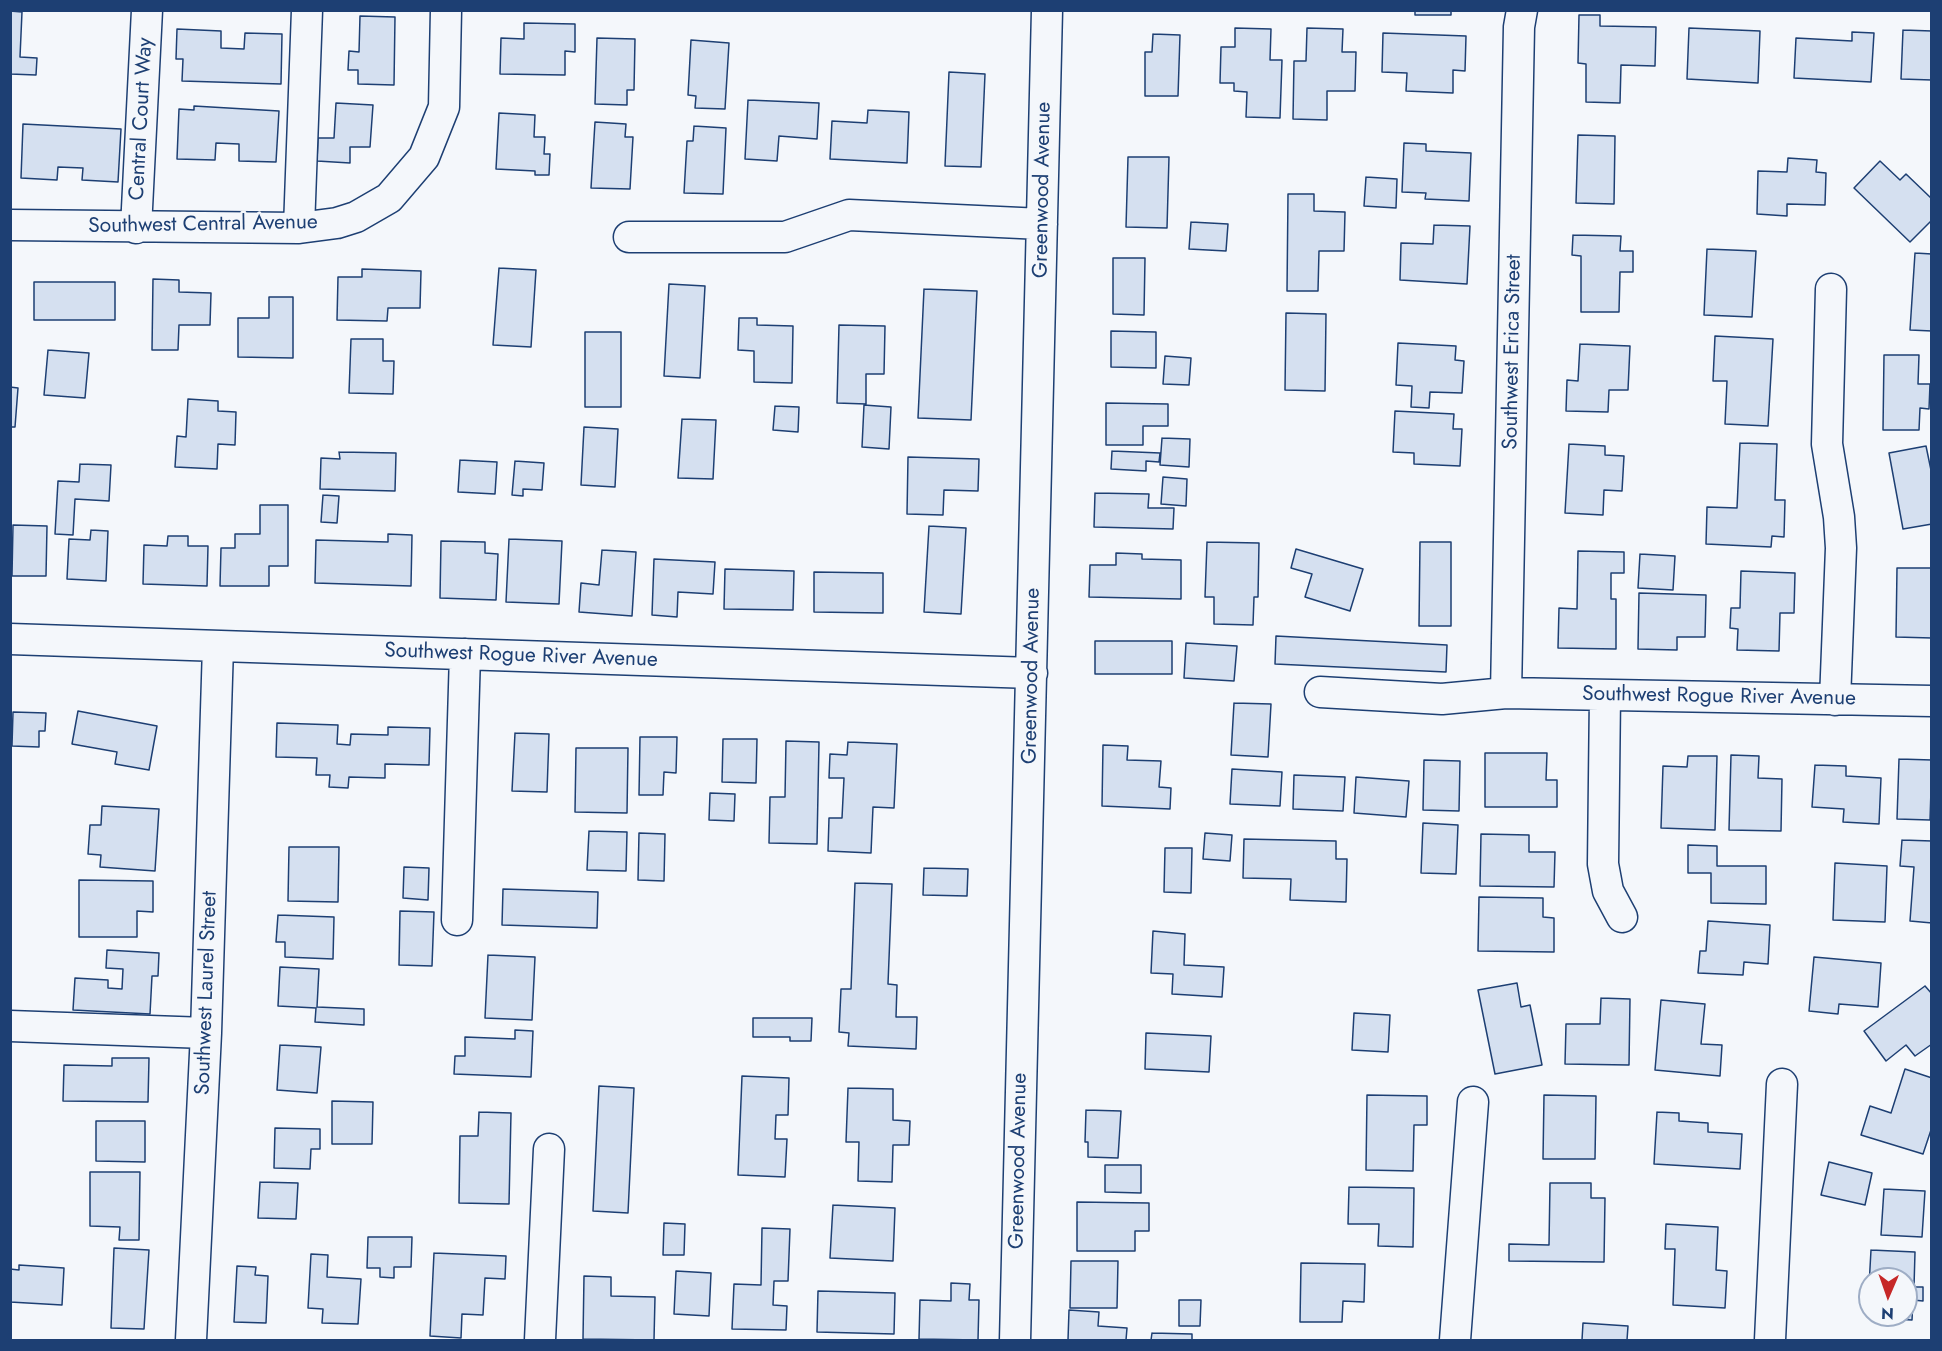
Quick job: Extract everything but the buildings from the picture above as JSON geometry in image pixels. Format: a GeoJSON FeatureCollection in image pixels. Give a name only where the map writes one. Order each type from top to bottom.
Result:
{"type":"FeatureCollection","features":[{"type":"Feature","properties":{"kind":"street","name":"Central Court Way"},"geometry":{"type":"LineString","coordinates":[[136,228],[147,10]]}},
{"type":"Feature","properties":{"kind":"street"},"geometry":{"type":"LineString","coordinates":[[299,228],[307,10]]}},
{"type":"Feature","properties":{"kind":"street","name":"Southwest Central Avenue"},"geometry":{"type":"LineString","coordinates":[[10,225],[299,228],[337,223],[356,217],[390,198],[424,158],[444,107],[446,10]]}},
{"type":"Feature","properties":{"kind":"street","name":"Greenwood Avenue"},"geometry":{"type":"LineString","coordinates":[[1015,1341],[1047,10]]}},
{"type":"Feature","properties":{"kind":"street","name":"Southwest Erica Street"},"geometry":{"type":"LineString","coordinates":[[1506,693],[1519,39],[1522,10]]}},
{"type":"Feature","properties":{"kind":"street"},"geometry":{"type":"LineString","coordinates":[[629,237],[785,237],[849,215],[1042,224]]}},
{"type":"Feature","properties":{"kind":"street"},"geometry":{"type":"LineString","coordinates":[[1831,289],[1827,444],[1839,517],[1840,548],[1835,700]]}},
{"type":"Feature","properties":{"kind":"street","name":"Southwest Rogue River Avenue"},"geometry":{"type":"LineString","coordinates":[[10,639],[1032,673]]}},
{"type":"Feature","properties":{"kind":"street","name":"Southwest Laurel Street"},"geometry":{"type":"LineString","coordinates":[[191,1341],[206,1033],[218,646]]}},
{"type":"Feature","properties":{"kind":"street"},"geometry":{"type":"LineString","coordinates":[[457,920],[465,654]]}},
{"type":"Feature","properties":{"kind":"street","name":"Southwest Rogue River Avenue"},"geometry":{"type":"LineString","coordinates":[[1320,692],[1442,699],[1506,693],[1932,701]]}},
{"type":"Feature","properties":{"kind":"street"},"geometry":{"type":"LineString","coordinates":[[1605,695],[1603,864],[1608,891],[1623,917]]}},
{"type":"Feature","properties":{"kind":"street"},"geometry":{"type":"LineString","coordinates":[[10,1026],[206,1033]]}},
{"type":"Feature","properties":{"kind":"street"},"geometry":{"type":"LineString","coordinates":[[1770,1341],[1782,1084]]}},
{"type":"Feature","properties":{"kind":"street"},"geometry":{"type":"LineString","coordinates":[[1455,1341],[1473,1102]]}},
{"type":"Feature","properties":{"kind":"street"},"geometry":{"type":"LineString","coordinates":[[540,1341],[549,1149]]}}]}
